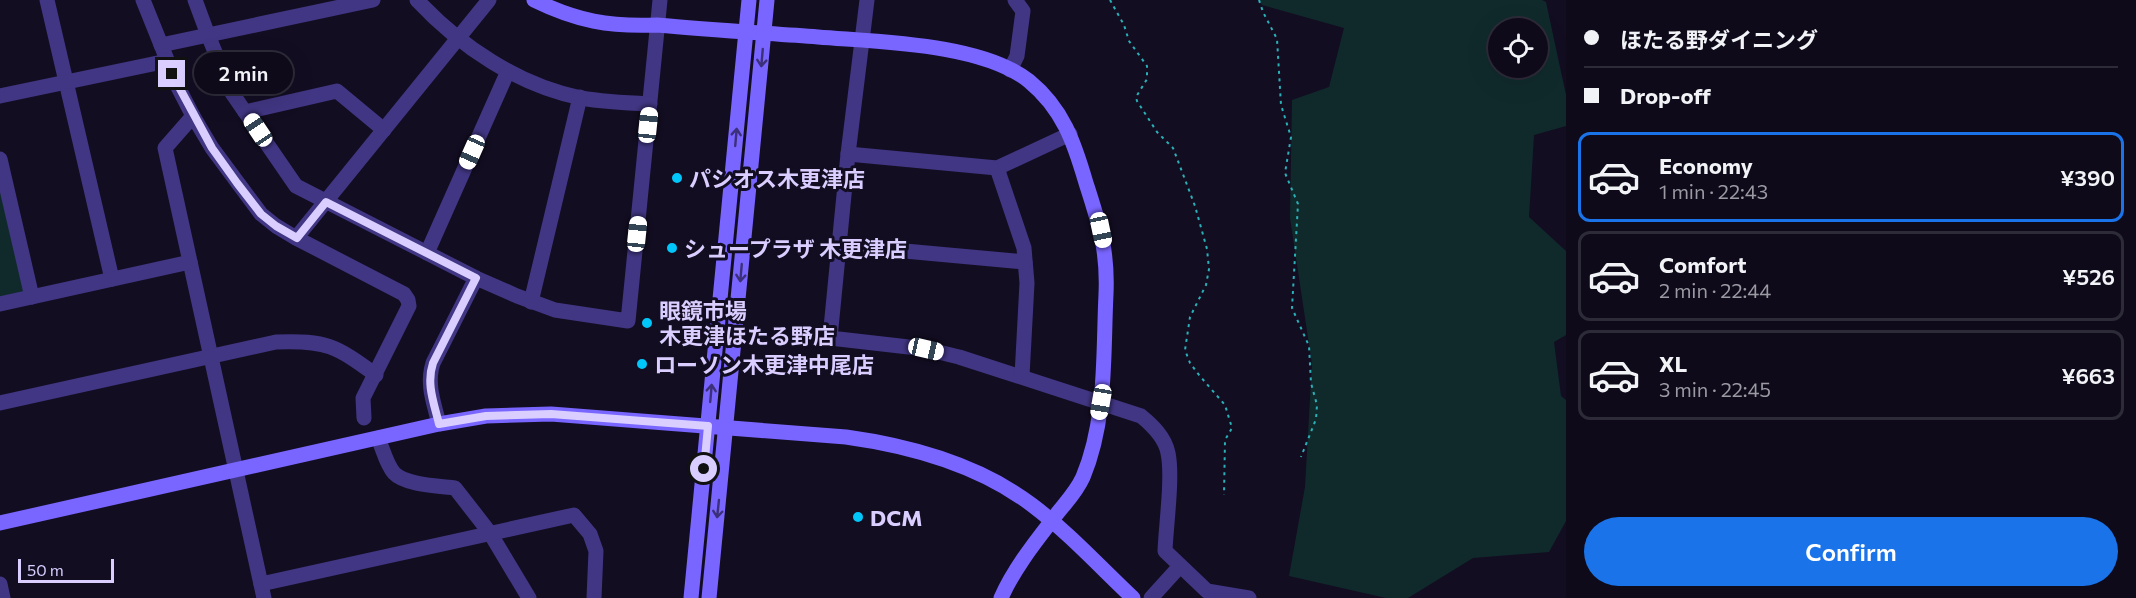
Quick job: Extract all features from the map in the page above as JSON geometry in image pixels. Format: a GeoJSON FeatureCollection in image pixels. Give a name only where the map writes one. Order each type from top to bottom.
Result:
{"type":"FeatureCollection","features":[{"type":"Feature","properties":{"kind":"street"},"geometry":{"type":"LineString","coordinates":[[47,0],[112,279]]}},
{"type":"Feature","properties":{"kind":"street"},"geometry":{"type":"LineString","coordinates":[[143,0],[167,61],[193,116],[212,148],[261,214],[297,238],[404,294],[408,300],[409,306],[363,398],[364,418]]}},
{"type":"Feature","properties":{"kind":"street"},"geometry":{"type":"LineString","coordinates":[[195,0],[232,93],[296,186],[476,278],[531,302],[555,310],[628,321],[660,0]]}},
{"type":"Feature","properties":{"kind":"street"},"geometry":{"type":"LineString","coordinates":[[161,45],[374,0]]}},
{"type":"Feature","properties":{"kind":"street"},"geometry":{"type":"LineString","coordinates":[[417,0],[458,38],[508,71],[535,84],[580,97],[650,104]]}},
{"type":"Feature","properties":{"kind":"street"},"geometry":{"type":"LineString","coordinates":[[297,238],[489,0]]}},
{"type":"Feature","properties":{"kind":"street"},"geometry":{"type":"LineString","coordinates":[[534,0],[558,12],[600,24],[861,40],[954,50],[978,56],[1010,70],[1031,83],[1049,101],[1070,134],[1101,230],[1107,266],[1101,402],[1090,458],[1082,479],[1012,576],[1000,598]]}},
{"type":"Feature","properties":{"kind":"street"},"geometry":{"type":"LineString","coordinates":[[691,598],[749,0]]}},
{"type":"Feature","properties":{"kind":"street"},"geometry":{"type":"LineString","coordinates":[[709,598],[766,0]]}},
{"type":"Feature","properties":{"kind":"street"},"geometry":{"type":"LineString","coordinates":[[867,0],[848,154],[830,338],[926,349],[959,357],[1141,416],[1151,424],[1168,451],[1165,551],[1207,591],[1249,598]]}},
{"type":"Feature","properties":{"kind":"street"},"geometry":{"type":"LineString","coordinates":[[1010,70],[1017,56],[1023,11],[1015,0]]}},
{"type":"Feature","properties":{"kind":"street"},"geometry":{"type":"LineString","coordinates":[[0,96],[167,61]]}},
{"type":"Feature","properties":{"kind":"street"},"geometry":{"type":"LineString","coordinates":[[428,253],[508,71]]}},
{"type":"Feature","properties":{"kind":"street"},"geometry":{"type":"LineString","coordinates":[[245,112],[337,91],[384,130]]}},
{"type":"Feature","properties":{"kind":"street"},"geometry":{"type":"LineString","coordinates":[[531,302],[580,97]]}},
{"type":"Feature","properties":{"kind":"street"},"geometry":{"type":"LineString","coordinates":[[193,116],[165,148],[262,591],[574,514],[590,534],[596,552],[594,598]]}},
{"type":"Feature","properties":{"kind":"street"},"geometry":{"type":"LineString","coordinates":[[848,154],[997,168],[1070,134]]}},
{"type":"Feature","properties":{"kind":"street"},"geometry":{"type":"LineString","coordinates":[[0,159],[32,297]]}},
{"type":"Feature","properties":{"kind":"street"},"geometry":{"type":"LineString","coordinates":[[997,168],[1024,248],[1027,283],[1022,376]]}},
{"type":"Feature","properties":{"kind":"street"},"geometry":{"type":"LineString","coordinates":[[839,245],[1025,262]]}},
{"type":"Feature","properties":{"kind":"street"},"geometry":{"type":"LineString","coordinates":[[0,304],[190,262]]}},
{"type":"Feature","properties":{"kind":"street"},"geometry":{"type":"LineString","coordinates":[[439,424],[429,384],[430,373],[476,278]]}},
{"type":"Feature","properties":{"kind":"street"},"geometry":{"type":"LineString","coordinates":[[0,403],[276,342],[313,342],[343,351],[376,375]]}},
{"type":"Feature","properties":{"kind":"street"},"geometry":{"type":"LineString","coordinates":[[0,523],[439,424],[486,416],[551,414],[846,437],[913,449],[942,458],[994,481],[1031,504],[1133,598]]}},
{"type":"Feature","properties":{"kind":"street"},"geometry":{"type":"LineString","coordinates":[[378,438],[395,475],[407,481],[455,488],[490,533],[529,598]]}},
{"type":"Feature","properties":{"kind":"street"},"geometry":{"type":"LineString","coordinates":[[1151,598],[1180,566]]}},
{"type":"Feature","properties":{"kind":"street"},"geometry":{"type":"LineString","coordinates":[[0,584],[3,598]]}},
{"type":"Feature","properties":{"kind":"path"},"geometry":{"type":"LineString","coordinates":[[1110,0],[1129,41],[1147,66],[1147,79],[1136,97],[1137,101],[1157,132],[1173,148],[1195,206],[1207,249],[1209,269],[1206,285],[1190,317],[1185,350],[1190,363],[1226,405],[1232,428],[1225,440],[1224,495]]}},
{"type":"Feature","properties":{"kind":"path"},"geometry":{"type":"LineString","coordinates":[[1259,0],[1277,39],[1281,105],[1291,137],[1285,173],[1298,204],[1292,308],[1310,346],[1311,383],[1317,405],[1316,419],[1301,457]]}},
{"type":"Feature","properties":{"kind":"green space"},"geometry":{"type":"Polygon","coordinates":[[[1259,0],[1542,0],[1546,2],[1566,95],[1566,126],[1534,135],[1529,217],[1566,251],[1566,335],[1554,342],[1561,396],[1566,400],[1566,521],[1549,552],[1473,558],[1408,598],[1386,598],[1289,576],[1305,487],[1312,364],[1290,218],[1292,100],[1329,87],[1344,28],[1262,5],[1259,0]]]}},
{"type":"Feature","properties":{"kind":"green space"},"geometry":{"type":"Polygon","coordinates":[[[0,159],[32,297],[0,304],[0,159]]]}},
{"type":"Feature","properties":{"kind":"place","name":"パシオス木更津店"},"geometry":{"type":"Point","coordinates":[677,178]}},
{"type":"Feature","properties":{"kind":"place","name":"シュープラザ 木更津店"},"geometry":{"type":"Point","coordinates":[672,248]}},
{"type":"Feature","properties":{"kind":"place","name":"眼鏡市場 木更津ほたる野店"},"geometry":{"type":"Point","coordinates":[647,323]}},
{"type":"Feature","properties":{"kind":"place","name":"ローソン木更津中尾店"},"geometry":{"type":"Point","coordinates":[642,364]}},
{"type":"Feature","properties":{"kind":"place","name":"DCM"},"geometry":{"type":"Point","coordinates":[858,517]}},
{"type":"Feature","properties":{"kind":"route"},"geometry":{"type":"LineString","coordinates":[[172,74],[212,148],[261,214],[276,226],[297,238],[326,202],[476,278],[430,373],[429,384],[439,424],[486,416],[551,414],[708,426],[704,469]]}}]}
